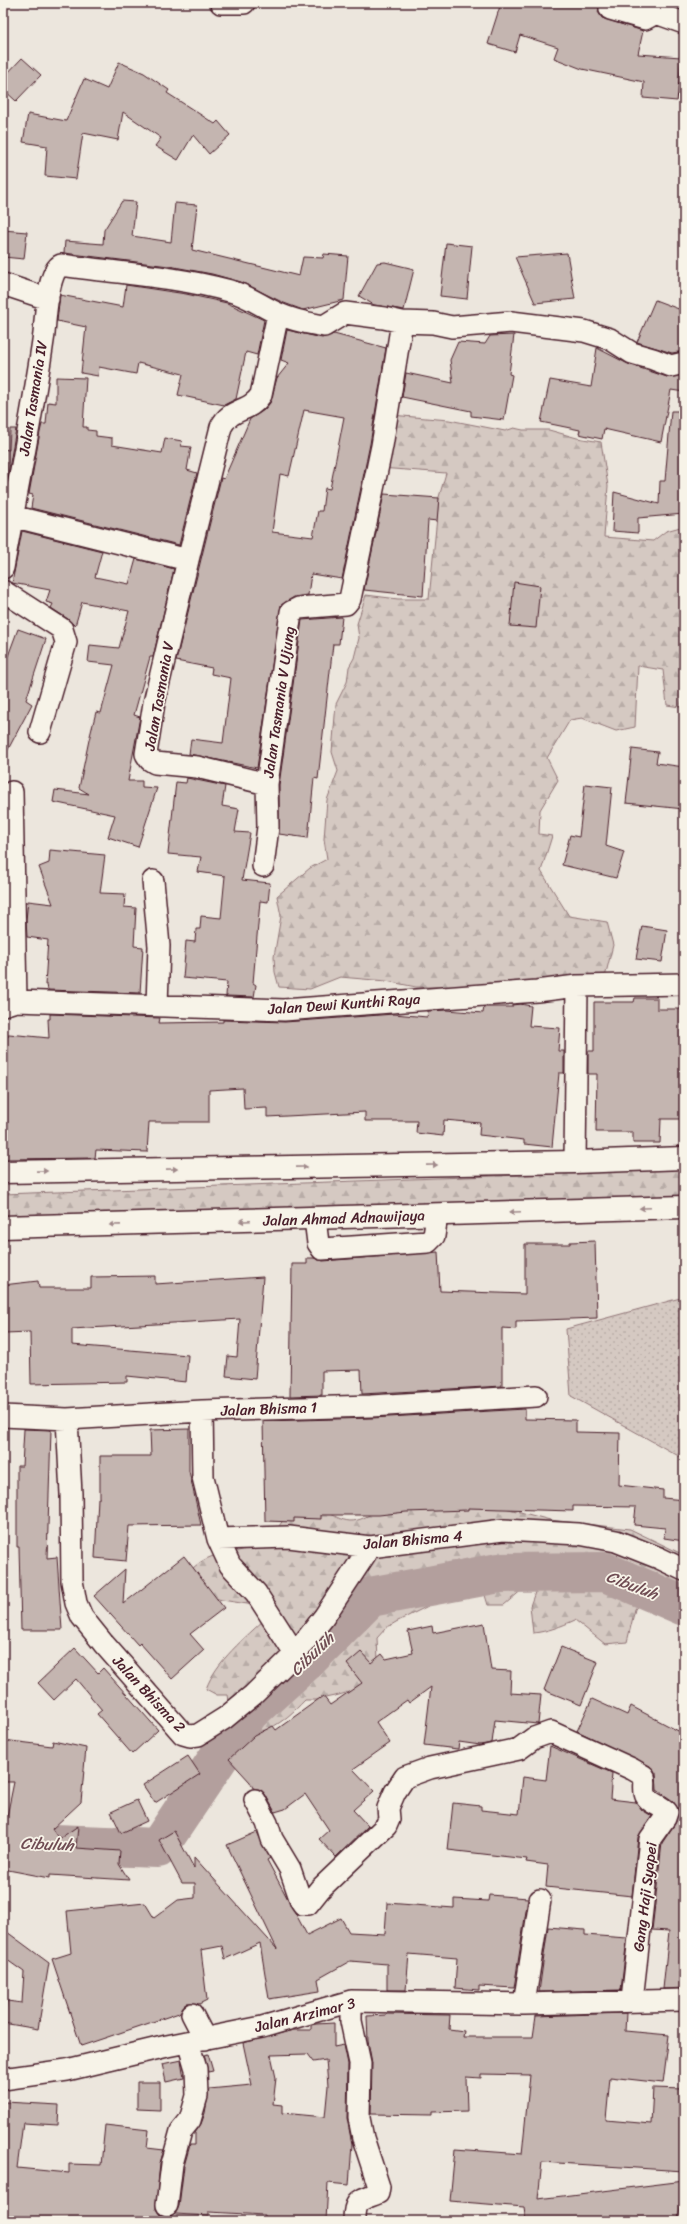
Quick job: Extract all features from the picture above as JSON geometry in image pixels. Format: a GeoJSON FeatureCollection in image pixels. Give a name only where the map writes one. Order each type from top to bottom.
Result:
{"type":"FeatureCollection","features":[{"type":"Feature","properties":{"kind":"main road"},"geometry":{"type":"LineString","coordinates":[[3,1172],[575,1162],[684,1158]]}},
{"type":"Feature","properties":{"kind":"main road","name":"Jalan Ahmad Adnawijaya"},"geometry":{"type":"LineString","coordinates":[[3,1227],[684,1207]]}},
{"type":"Feature","properties":{"kind":"street"},"geometry":{"type":"LineString","coordinates":[[221,3],[244,3]]}},
{"type":"Feature","properties":{"kind":"street"},"geometry":{"type":"LineString","coordinates":[[610,9],[645,19],[656,13],[684,23]]}},
{"type":"Feature","properties":{"kind":"street","name":"Jalan Tasmania IV"},"geometry":{"type":"LineString","coordinates":[[3,568],[30,422],[48,299],[54,270],[61,265],[161,277],[228,290],[243,294],[278,314],[294,320],[324,326],[345,313],[402,322],[433,323],[464,328],[511,322],[584,331],[610,339],[632,353],[653,358],[671,366],[684,363]]}},
{"type":"Feature","properties":{"kind":"street"},"geometry":{"type":"LineString","coordinates":[[3,284],[48,299]]}},
{"type":"Feature","properties":{"kind":"street","name":"Jalan Tasmania V"},"geometry":{"type":"LineString","coordinates":[[267,784],[196,767],[155,763],[150,760],[146,754],[154,703],[221,427],[226,418],[232,413],[250,406],[261,395],[278,314]]}},
{"type":"Feature","properties":{"kind":"street","name":"Jalan Tasmania V Ujung"},"geometry":{"type":"LineString","coordinates":[[263,866],[268,827],[267,784],[291,612],[299,608],[346,604],[350,599],[382,446],[402,322]]}},
{"type":"Feature","properties":{"kind":"street"},"geometry":{"type":"LineString","coordinates":[[12,516],[188,560]]}},
{"type":"Feature","properties":{"kind":"street"},"geometry":{"type":"LineString","coordinates":[[3,590],[62,628],[65,635],[66,642],[40,732]]}},
{"type":"Feature","properties":{"kind":"street"},"geometry":{"type":"LineString","coordinates":[[10,1003],[12,792]]}},
{"type":"Feature","properties":{"kind":"street"},"geometry":{"type":"LineString","coordinates":[[153,881],[159,946],[157,1005]]}},
{"type":"Feature","properties":{"kind":"street","name":"Jalan Dewi Kunthi Raya"},"geometry":{"type":"LineString","coordinates":[[10,1003],[157,1005],[284,1010],[537,992],[577,986],[684,984]]}},
{"type":"Feature","properties":{"kind":"street"},"geometry":{"type":"LineString","coordinates":[[575,1162],[577,986]]}},
{"type":"Feature","properties":{"kind":"street"},"geometry":{"type":"LineString","coordinates":[[315,1219],[318,1243],[322,1248],[428,1242],[434,1236],[437,1215]]}},
{"type":"Feature","properties":{"kind":"street","name":"Jalan Bhisma 1"},"geometry":{"type":"LineString","coordinates":[[3,1416],[67,1419],[202,1411],[371,1406],[536,1396]]}},
{"type":"Feature","properties":{"kind":"street"},"geometry":{"type":"LineString","coordinates":[[202,1411],[202,1477],[218,1539],[230,1565],[256,1592],[295,1654]]}},
{"type":"Feature","properties":{"kind":"street","name":"Jalan Bhisma 2"},"geometry":{"type":"LineString","coordinates":[[67,1419],[71,1494],[72,1581],[76,1603],[82,1617],[103,1643],[183,1734],[190,1736],[198,1735],[225,1718],[253,1695],[295,1654],[324,1617],[370,1547]]}},
{"type":"Feature","properties":{"kind":"street","name":"Jalan Bhisma 4"},"geometry":{"type":"LineString","coordinates":[[218,1539],[289,1537],[370,1547],[503,1530],[578,1534],[616,1541],[659,1558],[684,1570]]}},
{"type":"Feature","properties":{"kind":"street","name":"Gang Haji Syapei"},"geometry":{"type":"LineString","coordinates":[[256,1800],[267,1823],[272,1839],[290,1869],[301,1901],[303,1904],[308,1904],[320,1889],[386,1826],[389,1820],[388,1808],[395,1792],[405,1777],[430,1768],[519,1749],[534,1738],[551,1732],[565,1737],[632,1769],[644,1776],[645,1795],[667,1812],[665,1818],[650,1839],[632,2000]]}},
{"type":"Feature","properties":{"kind":"street"},"geometry":{"type":"LineString","coordinates":[[524,2004],[540,1900]]}},
{"type":"Feature","properties":{"kind":"street"},"geometry":{"type":"LineString","coordinates":[[351,2000],[351,2021],[360,2063],[359,2118],[363,2138],[379,2187],[378,2193],[357,2201],[355,2205],[354,2221]]}},
{"type":"Feature","properties":{"kind":"street","name":"Jalan Arzimar 3"},"geometry":{"type":"LineString","coordinates":[[3,2079],[67,2070],[196,2040],[262,2027],[351,2000],[524,2004],[632,2000],[684,2000]]}},
{"type":"Feature","properties":{"kind":"street"},"geometry":{"type":"LineString","coordinates":[[168,2205],[172,2164],[182,2131],[190,2120],[196,2096],[196,2040],[192,2014]]}},
{"type":"Feature","properties":{"kind":"green space"},"geometry":{"type":"Polygon","coordinates":[[[391,415],[449,420],[505,431],[514,428],[523,430],[549,430],[577,438],[601,442],[608,486],[604,537],[653,541],[666,531],[684,526],[684,684],[680,707],[667,705],[663,670],[638,666],[635,727],[616,731],[582,718],[570,720],[547,758],[558,780],[540,810],[539,834],[552,836],[541,871],[569,916],[607,922],[613,945],[605,977],[470,987],[416,987],[386,981],[340,977],[310,989],[279,987],[275,972],[274,957],[281,916],[277,896],[310,868],[327,859],[324,839],[327,800],[338,771],[332,752],[336,704],[347,682],[349,667],[354,658],[359,638],[357,624],[366,595],[398,599],[429,599],[439,497],[446,473],[380,468],[391,415]]]}},
{"type":"Feature","properties":{"kind":"green space"},"geometry":{"type":"Polygon","coordinates":[[[684,1169],[684,1198],[3,1226],[3,1194],[684,1169]]]}},
{"type":"Feature","properties":{"kind":"green space"},"geometry":{"type":"Polygon","coordinates":[[[684,1297],[684,1459],[571,1396],[566,1329],[684,1297]]]}},
{"type":"Feature","properties":{"kind":"green space"},"geometry":{"type":"Polygon","coordinates":[[[468,1498],[550,1520],[630,1529],[684,1555],[684,1586],[648,1582],[646,1596],[635,1609],[627,1642],[605,1644],[575,1620],[554,1628],[533,1633],[530,1606],[542,1573],[504,1605],[488,1605],[484,1592],[460,1592],[438,1601],[386,1628],[377,1638],[378,1661],[364,1682],[352,1691],[316,1700],[305,1700],[288,1716],[270,1728],[250,1733],[226,1729],[230,1707],[228,1695],[217,1695],[206,1689],[224,1659],[267,1617],[260,1606],[222,1600],[208,1596],[192,1569],[207,1558],[246,1549],[259,1544],[272,1534],[286,1516],[303,1510],[323,1512],[350,1521],[365,1517],[376,1511],[468,1498]]]}},
{"type":"Feature","properties":{"kind":"building"},"geometry":{"type":"Polygon","coordinates":[[[501,3],[600,3],[598,12],[602,18],[643,31],[638,54],[681,57],[677,101],[643,98],[644,82],[582,69],[554,58],[558,47],[520,35],[515,52],[488,44],[501,3]]]}},
{"type":"Feature","properties":{"kind":"building"},"geometry":{"type":"Polygon","coordinates":[[[22,58],[41,75],[16,101],[3,89],[3,78],[22,58]]]}},
{"type":"Feature","properties":{"kind":"building"},"geometry":{"type":"Polygon","coordinates":[[[119,62],[144,73],[169,90],[167,93],[215,124],[218,121],[230,135],[209,154],[193,135],[178,160],[155,146],[161,138],[123,112],[118,140],[83,133],[76,179],[45,176],[47,146],[23,142],[28,114],[66,121],[84,79],[107,89],[119,62]]]}},
{"type":"Feature","properties":{"kind":"building"},"geometry":{"type":"Polygon","coordinates":[[[122,201],[136,202],[132,236],[171,242],[175,203],[197,205],[192,250],[299,276],[303,257],[323,258],[324,254],[348,256],[344,300],[303,310],[284,303],[241,282],[212,274],[169,266],[64,253],[65,241],[103,244],[104,230],[122,201]]]}},
{"type":"Feature","properties":{"kind":"building"},"geometry":{"type":"Polygon","coordinates":[[[3,230],[27,232],[24,259],[3,257],[3,230]]]}},
{"type":"Feature","properties":{"kind":"building"},"geometry":{"type":"Polygon","coordinates":[[[446,243],[472,246],[467,299],[440,296],[446,243]]]}},
{"type":"Feature","properties":{"kind":"building"},"geometry":{"type":"Polygon","coordinates":[[[567,253],[575,299],[535,303],[515,257],[567,253]]]}},
{"type":"Feature","properties":{"kind":"building"},"geometry":{"type":"Polygon","coordinates":[[[385,262],[414,269],[404,310],[374,305],[359,296],[377,263],[385,262]]]}},
{"type":"Feature","properties":{"kind":"building"},"geometry":{"type":"Polygon","coordinates":[[[126,285],[186,294],[227,303],[264,320],[257,355],[246,352],[236,399],[224,405],[178,395],[183,374],[138,363],[136,374],[99,367],[98,376],[81,373],[86,327],[57,321],[60,295],[123,307],[126,285]]]}},
{"type":"Feature","properties":{"kind":"building"},"geometry":{"type":"Polygon","coordinates":[[[655,300],[684,311],[684,351],[672,353],[637,342],[655,300]]]}},
{"type":"Feature","properties":{"kind":"building"},"geometry":{"type":"Polygon","coordinates":[[[287,330],[322,338],[334,334],[386,348],[370,444],[342,579],[311,574],[308,595],[294,597],[281,605],[257,768],[189,754],[191,739],[223,743],[231,678],[211,674],[212,668],[176,661],[221,478],[224,479],[250,419],[264,410],[270,403],[277,378],[289,363],[281,360],[287,330]],[[304,410],[289,476],[280,474],[272,532],[313,537],[318,511],[322,511],[325,488],[330,489],[344,417],[304,410]]]}},
{"type":"Feature","properties":{"kind":"building"},"geometry":{"type":"Polygon","coordinates":[[[514,335],[509,374],[512,375],[504,420],[471,416],[471,411],[402,397],[406,373],[453,383],[450,360],[458,342],[485,344],[490,336],[514,335]]]}},
{"type":"Feature","properties":{"kind":"building"},"geometry":{"type":"Polygon","coordinates":[[[597,348],[628,364],[667,377],[684,375],[684,392],[671,390],[661,442],[604,429],[602,439],[579,434],[580,430],[541,422],[550,380],[591,387],[597,348]]]}},
{"type":"Feature","properties":{"kind":"building"},"geometry":{"type":"Polygon","coordinates":[[[56,377],[86,378],[83,427],[87,427],[87,430],[96,431],[96,436],[112,438],[112,445],[162,453],[165,438],[182,441],[181,446],[191,447],[187,470],[197,473],[179,545],[31,508],[33,495],[29,494],[40,432],[42,424],[46,424],[48,402],[56,403],[56,377]]]}},
{"type":"Feature","properties":{"kind":"building"},"geometry":{"type":"Polygon","coordinates":[[[671,411],[684,411],[684,514],[638,518],[638,533],[612,531],[614,492],[659,504],[660,481],[665,481],[671,411]]]}},
{"type":"Feature","properties":{"kind":"building"},"geometry":{"type":"Polygon","coordinates":[[[10,429],[16,429],[5,491],[3,491],[3,449],[9,450],[10,429]]]}},
{"type":"Feature","properties":{"kind":"building"},"geometry":{"type":"Polygon","coordinates":[[[384,494],[439,498],[437,521],[428,520],[423,596],[364,590],[384,494]]]}},
{"type":"Feature","properties":{"kind":"building"},"geometry":{"type":"Polygon","coordinates":[[[22,531],[102,551],[95,577],[129,584],[136,559],[174,569],[153,657],[150,657],[134,715],[140,717],[128,781],[142,781],[142,787],[157,788],[138,847],[108,837],[115,815],[53,802],[55,790],[89,794],[79,788],[96,712],[101,713],[114,665],[88,662],[90,645],[119,648],[129,611],[82,602],[75,626],[68,619],[51,608],[53,604],[46,602],[50,590],[12,583],[22,531]]]}},
{"type":"Feature","properties":{"kind":"building"},"geometry":{"type":"Polygon","coordinates":[[[514,582],[540,586],[536,628],[510,626],[514,582]]]}},
{"type":"Feature","properties":{"kind":"building"},"geometry":{"type":"Polygon","coordinates":[[[342,617],[339,644],[333,644],[318,779],[314,778],[308,838],[279,834],[279,785],[302,620],[342,617]]]}},
{"type":"Feature","properties":{"kind":"building"},"geometry":{"type":"Polygon","coordinates":[[[18,629],[46,639],[26,700],[32,704],[3,759],[3,654],[8,656],[18,629]]]}},
{"type":"Feature","properties":{"kind":"building"},"geometry":{"type":"Polygon","coordinates":[[[632,749],[658,752],[656,763],[684,767],[684,809],[626,803],[632,749]]]}},
{"type":"Feature","properties":{"kind":"building"},"geometry":{"type":"Polygon","coordinates":[[[187,778],[225,786],[222,806],[239,809],[235,832],[250,833],[242,880],[270,883],[268,902],[260,901],[253,983],[256,985],[254,997],[226,996],[227,982],[183,978],[186,941],[195,942],[196,929],[200,929],[201,916],[221,918],[225,876],[198,872],[201,857],[168,854],[176,782],[186,783],[187,778]]]}},
{"type":"Feature","properties":{"kind":"building"},"geometry":{"type":"Polygon","coordinates":[[[585,784],[612,787],[606,846],[624,852],[616,878],[562,865],[570,835],[579,837],[585,784]]]}},
{"type":"Feature","properties":{"kind":"building"},"geometry":{"type":"Polygon","coordinates":[[[50,850],[105,855],[100,893],[125,894],[124,907],[136,908],[134,946],[143,947],[140,993],[48,990],[47,985],[45,985],[48,940],[27,937],[26,920],[28,901],[53,904],[39,867],[49,863],[50,850]]]}},
{"type":"Feature","properties":{"kind":"building"},"geometry":{"type":"Polygon","coordinates":[[[642,926],[667,930],[662,962],[636,959],[642,926]]]}},
{"type":"Feature","properties":{"kind":"building"},"geometry":{"type":"Polygon","coordinates":[[[635,998],[657,998],[657,1009],[684,1009],[684,1119],[661,1119],[660,1143],[633,1143],[633,1132],[596,1132],[597,1074],[588,1074],[588,1051],[594,1051],[594,1002],[634,1002],[635,998]]]}},
{"type":"Feature","properties":{"kind":"building"},"geometry":{"type":"Polygon","coordinates":[[[520,1004],[531,1006],[529,1026],[560,1028],[558,1051],[564,1051],[564,1073],[559,1073],[552,1147],[524,1144],[524,1140],[479,1135],[480,1123],[444,1120],[443,1136],[416,1133],[417,1121],[365,1121],[365,1112],[267,1117],[267,1108],[244,1109],[243,1088],[209,1090],[209,1122],[149,1122],[147,1152],[96,1150],[95,1158],[3,1159],[3,1036],[9,1036],[9,1034],[49,1038],[48,1019],[50,1019],[50,1014],[160,1018],[159,1023],[223,1022],[223,1020],[285,1022],[394,1014],[427,1017],[428,1011],[447,1010],[483,1013],[484,1007],[512,1007],[512,1005],[520,1004]]]}},
{"type":"Feature","properties":{"kind":"building"},"geometry":{"type":"Polygon","coordinates":[[[595,1241],[597,1318],[516,1321],[516,1329],[502,1328],[502,1386],[362,1394],[361,1370],[322,1371],[322,1395],[290,1396],[292,1264],[307,1264],[307,1258],[314,1258],[323,1261],[438,1252],[440,1291],[525,1294],[525,1244],[570,1244],[570,1242],[595,1241]]]}},
{"type":"Feature","properties":{"kind":"building"},"geometry":{"type":"Polygon","coordinates":[[[155,1276],[155,1284],[263,1277],[255,1379],[226,1376],[228,1356],[237,1357],[240,1319],[72,1329],[72,1345],[188,1355],[186,1382],[127,1376],[127,1382],[31,1384],[30,1332],[5,1333],[3,1285],[38,1281],[39,1288],[91,1288],[91,1277],[155,1276]]]}},
{"type":"Feature","properties":{"kind":"building"},"geometry":{"type":"Polygon","coordinates":[[[525,1409],[525,1419],[576,1420],[576,1432],[620,1433],[619,1485],[663,1490],[663,1498],[684,1500],[684,1541],[664,1538],[665,1528],[634,1525],[636,1507],[573,1506],[573,1511],[468,1508],[468,1510],[406,1512],[379,1515],[321,1515],[321,1519],[294,1518],[294,1522],[265,1521],[263,1421],[372,1418],[525,1409]]]}},
{"type":"Feature","properties":{"kind":"building"},"geometry":{"type":"Polygon","coordinates":[[[24,1429],[51,1430],[47,1558],[57,1557],[62,1630],[21,1630],[19,1547],[17,1547],[17,1466],[22,1466],[24,1429]]]}},
{"type":"Feature","properties":{"kind":"building"},"geometry":{"type":"Polygon","coordinates":[[[189,1429],[189,1471],[201,1525],[129,1526],[126,1561],[95,1558],[98,1498],[100,1498],[100,1456],[151,1456],[150,1430],[189,1429]]]}},
{"type":"Feature","properties":{"kind":"building"},"geometry":{"type":"Polygon","coordinates":[[[184,1556],[224,1608],[190,1634],[204,1650],[172,1679],[140,1643],[138,1645],[94,1596],[125,1569],[123,1604],[184,1556]]]}},
{"type":"Feature","properties":{"kind":"building"},"geometry":{"type":"Polygon","coordinates":[[[484,1623],[491,1670],[511,1671],[510,1693],[541,1695],[538,1724],[495,1720],[492,1743],[480,1745],[459,1742],[458,1749],[424,1745],[431,1687],[409,1703],[407,1700],[376,1722],[390,1743],[353,1769],[374,1791],[353,1810],[368,1826],[336,1857],[319,1839],[329,1830],[305,1794],[285,1809],[275,1812],[265,1794],[261,1790],[253,1788],[250,1782],[229,1759],[254,1736],[273,1726],[276,1730],[323,1696],[330,1705],[362,1683],[347,1664],[361,1652],[371,1663],[382,1654],[386,1659],[413,1653],[408,1631],[432,1626],[433,1633],[484,1623]]]}},
{"type":"Feature","properties":{"kind":"building"},"geometry":{"type":"Polygon","coordinates":[[[561,1647],[598,1662],[581,1705],[544,1690],[561,1647]]]}},
{"type":"Feature","properties":{"kind":"building"},"geometry":{"type":"Polygon","coordinates":[[[75,1648],[98,1673],[103,1668],[158,1730],[132,1754],[97,1714],[102,1710],[76,1679],[54,1700],[38,1683],[75,1648]]]}},
{"type":"Feature","properties":{"kind":"building"},"geometry":{"type":"Polygon","coordinates":[[[592,1699],[627,1715],[631,1706],[684,1734],[684,1988],[663,1989],[669,1931],[652,1930],[662,1843],[676,1822],[678,1809],[673,1801],[657,1790],[656,1773],[650,1766],[577,1731],[592,1699]]]}},
{"type":"Feature","properties":{"kind":"building"},"geometry":{"type":"Polygon","coordinates":[[[3,1740],[52,1746],[53,1741],[86,1748],[81,1802],[52,1829],[59,1839],[78,1826],[76,1848],[120,1851],[119,1864],[129,1880],[50,1875],[50,1878],[3,1869],[3,1852],[7,1831],[4,1831],[14,1782],[3,1782],[3,1740]]]}},
{"type":"Feature","properties":{"kind":"building"},"geometry":{"type":"Polygon","coordinates":[[[550,1746],[612,1773],[610,1799],[636,1802],[642,1810],[652,1816],[638,1837],[632,1896],[546,1887],[548,1865],[526,1862],[527,1859],[448,1850],[453,1803],[481,1806],[481,1810],[519,1814],[523,1777],[546,1780],[550,1746]]]}},
{"type":"Feature","properties":{"kind":"building"},"geometry":{"type":"Polygon","coordinates":[[[188,1756],[200,1774],[155,1803],[143,1785],[188,1756]]]}},
{"type":"Feature","properties":{"kind":"building"},"geometry":{"type":"Polygon","coordinates":[[[137,1800],[147,1821],[121,1833],[111,1812],[137,1800]]]}},
{"type":"Feature","properties":{"kind":"building"},"geometry":{"type":"Polygon","coordinates":[[[174,1831],[194,1868],[194,1857],[277,1949],[227,1845],[257,1832],[270,1858],[267,1860],[307,1935],[341,1918],[349,1932],[385,1934],[387,1903],[454,1908],[454,1899],[488,1901],[489,1895],[528,1898],[514,1988],[479,1986],[479,1990],[455,1988],[457,1958],[409,1954],[406,1990],[387,1990],[387,1964],[350,1961],[318,1979],[320,1991],[269,1999],[260,1943],[225,1959],[222,1946],[201,1950],[207,2000],[199,2004],[187,2003],[179,2013],[81,2046],[52,1959],[71,1953],[67,1911],[145,1903],[154,1918],[178,1900],[195,1898],[195,1883],[182,1883],[159,1840],[174,1831]]]}},
{"type":"Feature","properties":{"kind":"building"},"geometry":{"type":"Polygon","coordinates":[[[548,1927],[585,1930],[585,1935],[627,1938],[621,1990],[539,1992],[548,1927]]]}},
{"type":"Feature","properties":{"kind":"building"},"geometry":{"type":"Polygon","coordinates":[[[3,1929],[49,1963],[38,2029],[3,2023],[7,2001],[22,2003],[24,1972],[3,1957],[3,1929]]]}},
{"type":"Feature","properties":{"kind":"building"},"geometry":{"type":"Polygon","coordinates":[[[626,2013],[625,2031],[669,2035],[663,2083],[610,2077],[606,2120],[651,2124],[653,2088],[684,2089],[684,2171],[542,2162],[538,2199],[684,2181],[678,2221],[526,2221],[524,2207],[450,2201],[455,2149],[522,2154],[530,2075],[481,2074],[481,2078],[466,2077],[467,2111],[432,2112],[432,2115],[371,2114],[372,2063],[368,2041],[367,2016],[386,2014],[450,2015],[449,2029],[464,2031],[463,2037],[533,2037],[536,2016],[626,2013]]]}},
{"type":"Feature","properties":{"kind":"building"},"geometry":{"type":"Polygon","coordinates":[[[334,2023],[334,2047],[344,2045],[348,2064],[347,2118],[352,2144],[349,2185],[328,2183],[326,2221],[264,2221],[264,2215],[209,2212],[209,2216],[175,2214],[179,2206],[184,2166],[190,2145],[195,2145],[195,2133],[201,2124],[205,2113],[209,2089],[252,2085],[243,2043],[293,2030],[311,2030],[311,2025],[334,2023]],[[307,2054],[271,2055],[276,2078],[273,2104],[282,2105],[282,2113],[325,2117],[328,2086],[326,2060],[313,2062],[307,2054]]]}},
{"type":"Feature","properties":{"kind":"building"},"geometry":{"type":"Polygon","coordinates":[[[208,2054],[213,2071],[208,2072],[204,2055],[208,2054]]]}},
{"type":"Feature","properties":{"kind":"building"},"geometry":{"type":"Polygon","coordinates":[[[181,2060],[184,2078],[166,2082],[162,2064],[181,2060]]]}},
{"type":"Feature","properties":{"kind":"building"},"geometry":{"type":"Polygon","coordinates":[[[137,2082],[160,2082],[160,2110],[137,2109],[137,2082]]]}},
{"type":"Feature","properties":{"kind":"building"},"geometry":{"type":"Polygon","coordinates":[[[5,2102],[59,2105],[58,2125],[23,2123],[17,2168],[69,2173],[69,2164],[101,2165],[105,2125],[149,2130],[147,2148],[164,2150],[160,2163],[156,2209],[160,2215],[171,2216],[175,2221],[3,2221],[5,2102]]]}},
{"type":"Feature","properties":{"kind":"waterway","name":"Cibuluh"},"geometry":{"type":"LineString","coordinates":[[3,1842],[158,1848],[249,1712],[306,1661],[370,1597],[499,1573],[605,1572],[684,1606]]}}]}
